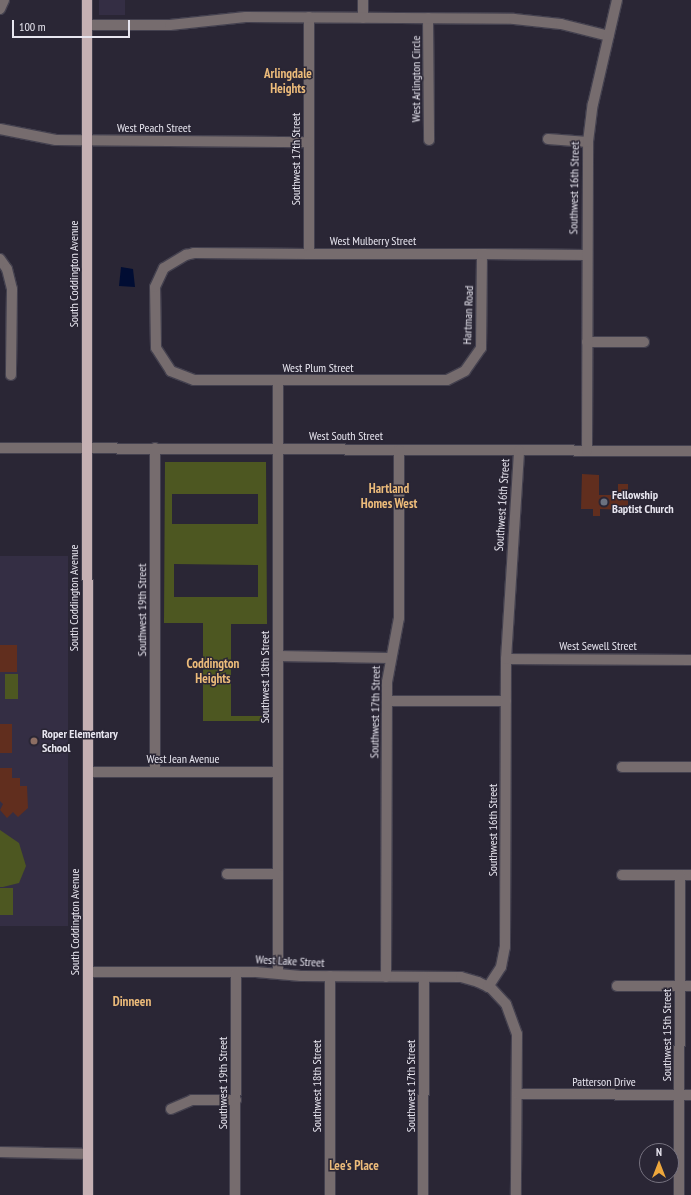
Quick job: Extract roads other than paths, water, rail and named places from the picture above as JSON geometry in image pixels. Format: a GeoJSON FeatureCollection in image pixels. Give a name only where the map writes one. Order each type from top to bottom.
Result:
{"type":"FeatureCollection","features":[{"type":"Feature","properties":{"kind":"main road","name":"South Coddington Avenue"},"geometry":{"type":"LineString","coordinates":[[87,0],[88,1195]]}},
{"type":"Feature","properties":{"kind":"street"},"geometry":{"type":"LineString","coordinates":[[0,9],[4,0]]}},
{"type":"Feature","properties":{"kind":"street"},"geometry":{"type":"LineString","coordinates":[[362,0],[363,18]]}},
{"type":"Feature","properties":{"kind":"street","name":"Southwest 16th Street"},"geometry":{"type":"LineString","coordinates":[[587,451],[586,255],[588,142],[617,0]]}},
{"type":"Feature","properties":{"kind":"street"},"geometry":{"type":"LineString","coordinates":[[87,25],[144,26],[246,17],[539,20],[609,36]]}},
{"type":"Feature","properties":{"kind":"street","name":"Southwest 17th Street"},"geometry":{"type":"LineString","coordinates":[[309,17],[309,254]]}},
{"type":"Feature","properties":{"kind":"street","name":"West Arlington Circle"},"geometry":{"type":"LineString","coordinates":[[428,18],[429,140]]}},
{"type":"Feature","properties":{"kind":"street","name":"West Peach Street"},"geometry":{"type":"LineString","coordinates":[[0,129],[34,137],[87,140],[309,142]]}},
{"type":"Feature","properties":{"kind":"street"},"geometry":{"type":"LineString","coordinates":[[548,139],[588,142]]}},
{"type":"Feature","properties":{"kind":"street","name":"West Mulberry Street"},"geometry":{"type":"LineString","coordinates":[[171,371],[158,356],[154,339],[154,294],[164,268],[177,258],[194,253],[586,255]]}},
{"type":"Feature","properties":{"kind":"street","name":"Hartman Road"},"geometry":{"type":"LineString","coordinates":[[465,371],[477,357],[482,341],[482,254]]}},
{"type":"Feature","properties":{"kind":"street"},"geometry":{"type":"LineString","coordinates":[[0,259],[7,269],[12,290],[11,375]]}},
{"type":"Feature","properties":{"kind":"street"},"geometry":{"type":"LineString","coordinates":[[587,342],[644,342]]}},
{"type":"Feature","properties":{"kind":"street","name":"West Plum Street"},"geometry":{"type":"LineString","coordinates":[[171,371],[194,380],[437,381],[456,377],[465,371]]}},
{"type":"Feature","properties":{"kind":"street","name":"Southwest 18th Street"},"geometry":{"type":"LineString","coordinates":[[278,380],[278,973]]}},
{"type":"Feature","properties":{"kind":"street","name":"West South Street"},"geometry":{"type":"LineString","coordinates":[[0,448],[691,451]]}},
{"type":"Feature","properties":{"kind":"street","name":"Southwest 19th Street"},"geometry":{"type":"LineString","coordinates":[[155,448],[155,772]]}},
{"type":"Feature","properties":{"kind":"street","name":"Southwest 17th Street"},"geometry":{"type":"LineString","coordinates":[[386,976],[387,701],[390,658],[398,618],[399,450]]}},
{"type":"Feature","properties":{"kind":"street","name":"Southwest 16th Street"},"geometry":{"type":"LineString","coordinates":[[488,987],[501,966],[506,947],[506,659],[519,450]]}},
{"type":"Feature","properties":{"kind":"street"},"geometry":{"type":"LineString","coordinates":[[278,656],[390,658]]}},
{"type":"Feature","properties":{"kind":"street","name":"West Sewell Street"},"geometry":{"type":"LineString","coordinates":[[506,659],[691,660]]}},
{"type":"Feature","properties":{"kind":"street"},"geometry":{"type":"LineString","coordinates":[[387,701],[506,701]]}},
{"type":"Feature","properties":{"kind":"street"},"geometry":{"type":"LineString","coordinates":[[622,767],[691,767]]}},
{"type":"Feature","properties":{"kind":"street","name":"West Jean Avenue"},"geometry":{"type":"LineString","coordinates":[[88,772],[278,772]]}},
{"type":"Feature","properties":{"kind":"street"},"geometry":{"type":"LineString","coordinates":[[227,874],[278,874]]}},
{"type":"Feature","properties":{"kind":"street"},"geometry":{"type":"LineString","coordinates":[[622,875],[691,875]]}},
{"type":"Feature","properties":{"kind":"street","name":"Southwest 15th Street"},"geometry":{"type":"LineString","coordinates":[[679,1195],[680,875]]}},
{"type":"Feature","properties":{"kind":"street","name":"West Lake Street"},"geometry":{"type":"LineString","coordinates":[[88,972],[236,972],[330,976],[468,978],[488,987]]}},
{"type":"Feature","properties":{"kind":"street","name":"Southwest 19th Street"},"geometry":{"type":"LineString","coordinates":[[236,972],[236,1195]]}},
{"type":"Feature","properties":{"kind":"street","name":"Southwest 18th Street"},"geometry":{"type":"LineString","coordinates":[[330,976],[330,1195]]}},
{"type":"Feature","properties":{"kind":"street","name":"Southwest 17th Street"},"geometry":{"type":"LineString","coordinates":[[423,1195],[424,977]]}},
{"type":"Feature","properties":{"kind":"street"},"geometry":{"type":"LineString","coordinates":[[616,986],[691,986]]}},
{"type":"Feature","properties":{"kind":"street"},"geometry":{"type":"LineString","coordinates":[[488,987],[506,1004],[515,1024],[517,1094],[516,1195]]}},
{"type":"Feature","properties":{"kind":"street","name":"Patterson Drive"},"geometry":{"type":"LineString","coordinates":[[517,1094],[691,1095]]}},
{"type":"Feature","properties":{"kind":"street"},"geometry":{"type":"LineString","coordinates":[[171,1109],[192,1100],[236,1100]]}},
{"type":"Feature","properties":{"kind":"street"},"geometry":{"type":"LineString","coordinates":[[0,1152],[88,1154]]}},
{"type":"Feature","properties":{"kind":"water"},"geometry":{"type":"Polygon","coordinates":[[[121,267],[133,269],[135,287],[119,286],[121,267]]]}},
{"type":"Feature","properties":{"kind":"place","name":"Fellowship Baptist Church"},"geometry":{"type":"Point","coordinates":[604,502]}},
{"type":"Feature","properties":{"kind":"place","name":"Roper Elementary School"},"geometry":{"type":"Point","coordinates":[34,741]}},
{"type":"Feature","properties":{"kind":"district","name":"Arlingdale Heights"},"geometry":{"type":"Point","coordinates":[288,82]}},
{"type":"Feature","properties":{"kind":"district","name":"Hartland Homes West"},"geometry":{"type":"Point","coordinates":[389,498]}},
{"type":"Feature","properties":{"kind":"district","name":"Coddington Heights"},"geometry":{"type":"Point","coordinates":[213,672]}},
{"type":"Feature","properties":{"kind":"district","name":"Dinneen"},"geometry":{"type":"Point","coordinates":[132,1002]}},
{"type":"Feature","properties":{"kind":"district","name":"Lee's Place"},"geometry":{"type":"Point","coordinates":[354,1166]}}]}
